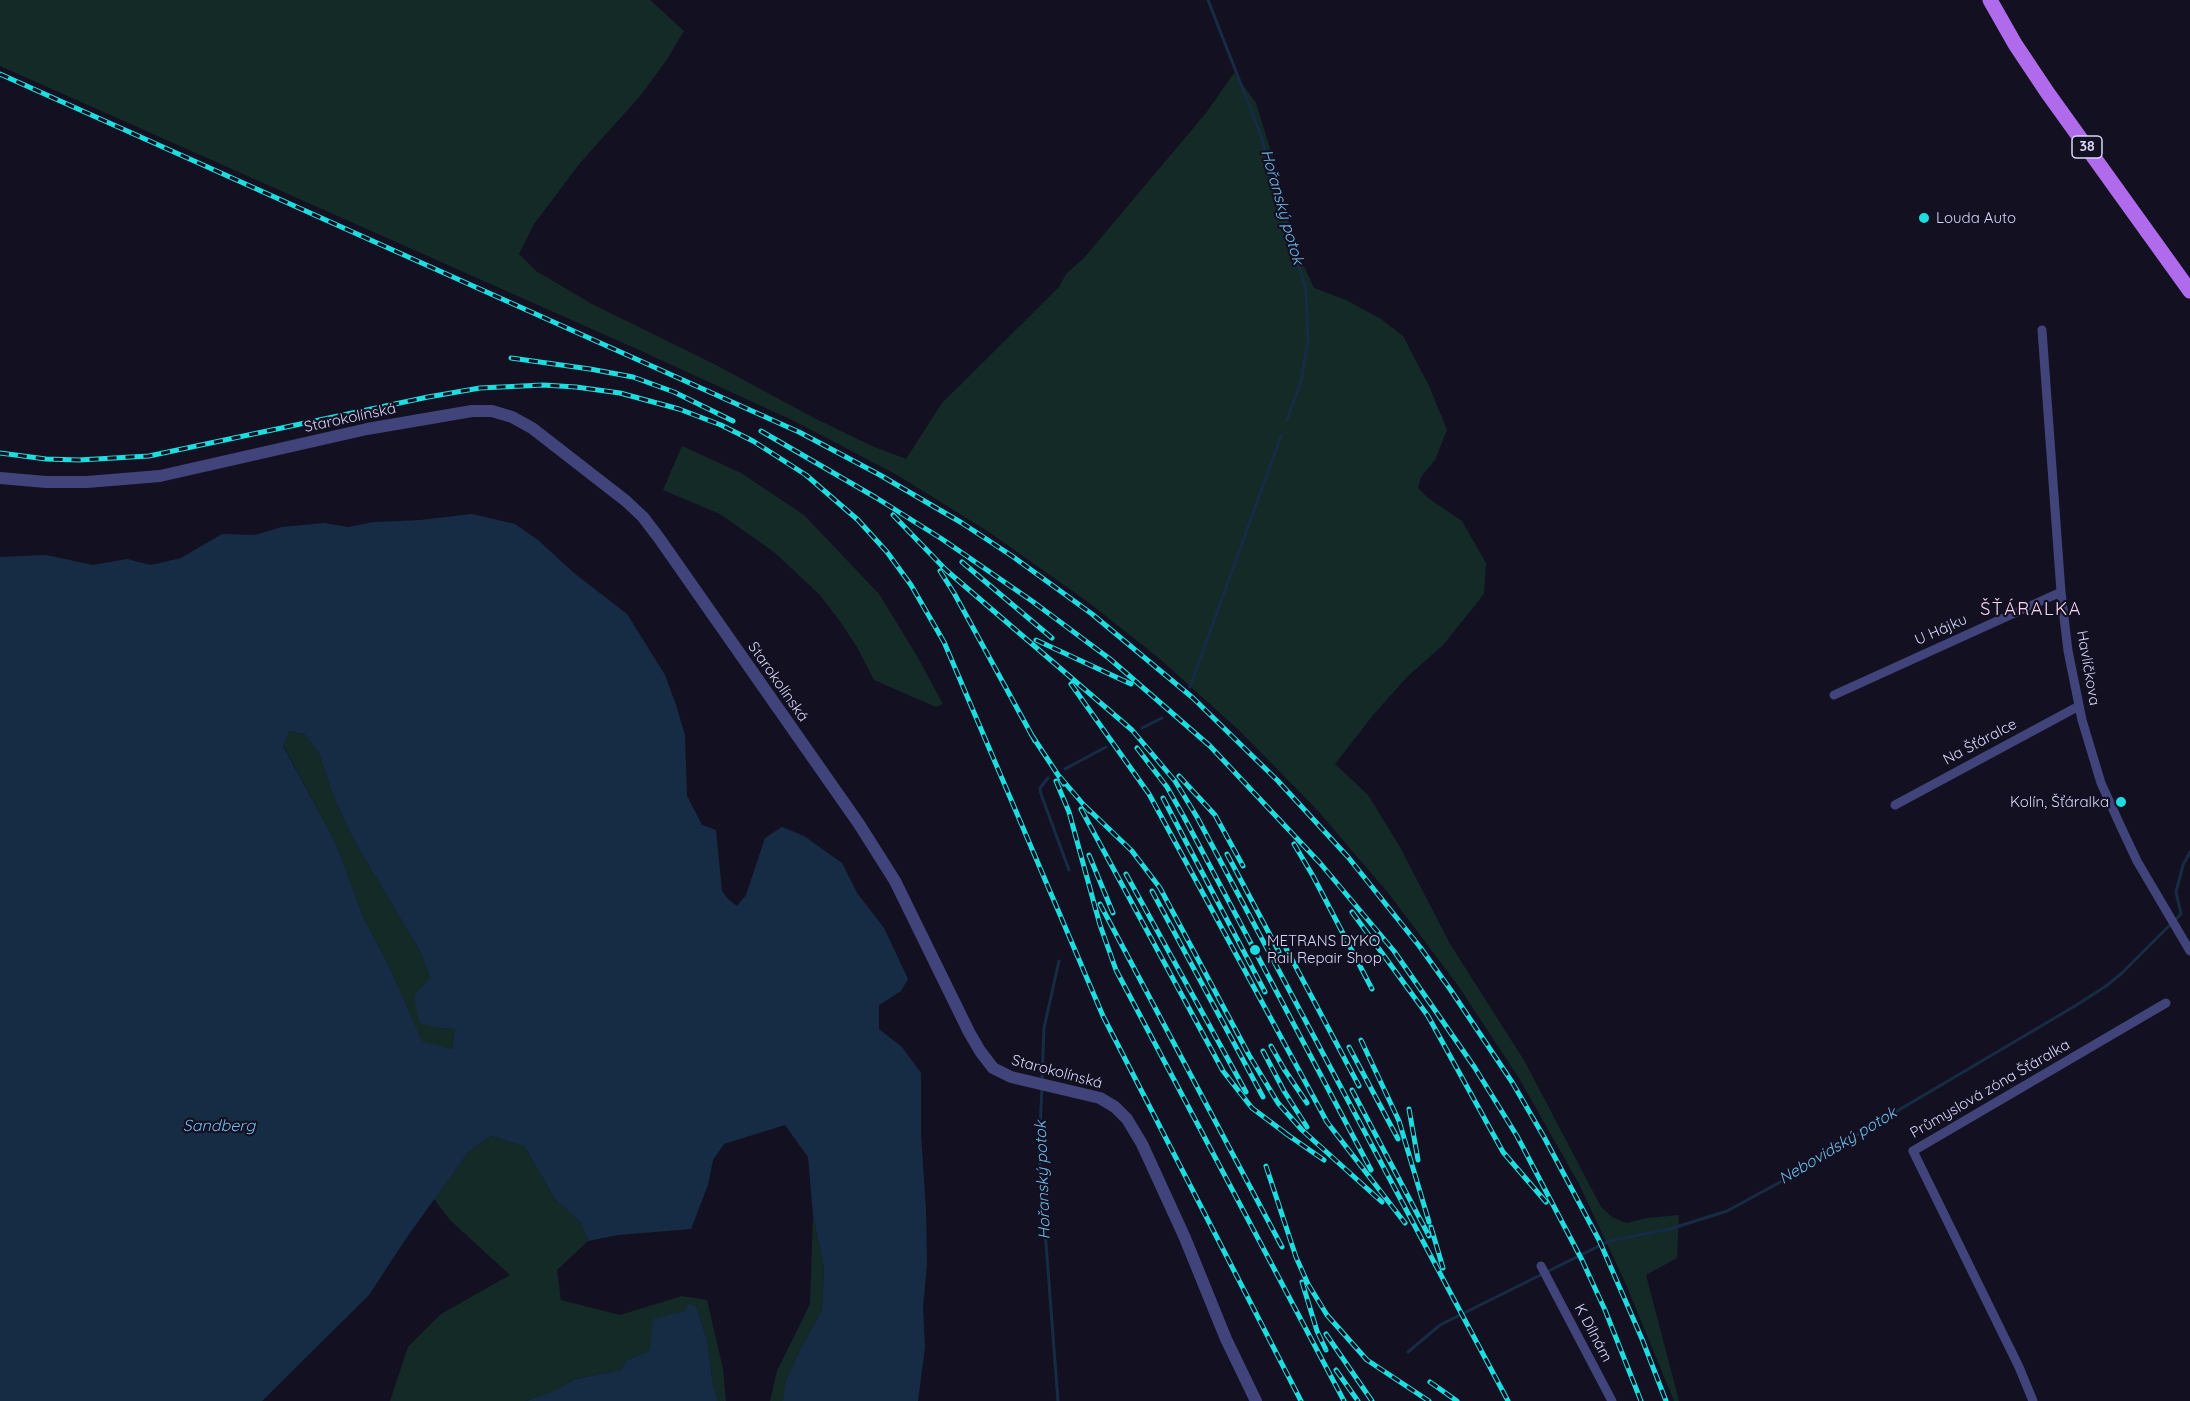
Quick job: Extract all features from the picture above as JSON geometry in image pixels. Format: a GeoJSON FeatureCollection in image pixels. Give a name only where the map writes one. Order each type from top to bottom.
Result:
{"type":"FeatureCollection","features":[{"type":"Feature","properties":{"kind":"main road","name":"38"},"geometry":{"type":"LineString","coordinates":[[1990,0],[2034,73],[2190,291]]}},
{"type":"Feature","properties":{"kind":"street","name":"Havlíčkova"},"geometry":{"type":"LineString","coordinates":[[2042,330],[2061,592],[2068,651],[2079,706],[2101,783],[2137,861],[2190,951]]}},
{"type":"Feature","properties":{"kind":"street","name":"Starokolínská"},"geometry":{"type":"LineString","coordinates":[[0,478],[46,482],[87,482],[160,476],[367,429],[450,413],[492,411],[512,417],[522,423],[610,488],[643,517],[859,824],[895,880],[980,1051],[993,1068],[1027,1082],[1059,1087],[1100,1098],[1115,1107],[1127,1119],[1142,1144],[1226,1339],[1256,1401]]}},
{"type":"Feature","properties":{"kind":"street","name":"U Hájku"},"geometry":{"type":"LineString","coordinates":[[1834,695],[2061,592]]}},
{"type":"Feature","properties":{"kind":"street","name":"Na Šťáralce"},"geometry":{"type":"LineString","coordinates":[[1895,805],[2079,706]]}},
{"type":"Feature","properties":{"kind":"street","name":"Průmyslová zóna Šťáralka"},"geometry":{"type":"LineString","coordinates":[[2033,1401],[2019,1367],[1913,1151],[2166,1003]]}},
{"type":"Feature","properties":{"kind":"street","name":"K Dílnám"},"geometry":{"type":"LineString","coordinates":[[1541,1266],[1612,1401]]}},
{"type":"Feature","properties":{"kind":"green space"},"geometry":{"type":"Polygon","coordinates":[[[0,0],[650,0],[684,31],[666,61],[640,96],[580,163],[534,224],[519,254],[536,271],[592,304],[714,364],[816,419],[872,446],[906,459],[942,403],[1059,287],[1066,274],[1084,258],[1206,113],[1234,73],[1256,103],[1278,174],[1294,244],[1314,288],[1346,300],[1381,319],[1403,336],[1429,386],[1447,430],[1435,460],[1421,477],[1418,488],[1428,498],[1462,521],[1486,563],[1484,594],[1443,645],[1407,677],[1373,715],[1335,764],[1368,795],[1400,847],[1450,944],[1525,1062],[1601,1207],[1612,1217],[1626,1223],[1647,1218],[1679,1215],[1677,1258],[1646,1275],[1679,1401],[1674,1401],[1625,1282],[1579,1184],[1519,1078],[1457,984],[1389,894],[1319,812],[1242,733],[1160,659],[1088,602],[989,532],[897,475],[792,420],[0,66],[0,0]]]}},
{"type":"Feature","properties":{"kind":"green space"},"geometry":{"type":"Polygon","coordinates":[[[682,446],[741,473],[804,515],[879,594],[943,704],[936,707],[874,680],[857,647],[820,595],[774,552],[720,514],[663,490],[682,446]]]}},
{"type":"Feature","properties":{"kind":"green space"},"geometry":{"type":"Polygon","coordinates":[[[288,731],[304,734],[319,753],[332,792],[352,837],[421,953],[430,978],[438,1028],[455,1029],[452,1049],[422,1042],[386,960],[364,919],[335,841],[283,745],[288,731]]]}},
{"type":"Feature","properties":{"kind":"green space"},"geometry":{"type":"Polygon","coordinates":[[[491,1136],[524,1146],[555,1199],[580,1222],[588,1241],[557,1270],[561,1300],[620,1315],[682,1296],[707,1300],[723,1369],[726,1401],[718,1401],[713,1385],[707,1340],[696,1306],[653,1320],[649,1351],[627,1360],[621,1370],[575,1379],[556,1390],[526,1401],[390,1401],[408,1347],[441,1314],[510,1275],[450,1220],[434,1199],[469,1151],[491,1136]]]}},
{"type":"Feature","properties":{"kind":"green space"},"geometry":{"type":"Polygon","coordinates":[[[813,1215],[824,1268],[822,1310],[786,1380],[784,1401],[770,1401],[777,1371],[810,1304],[813,1215]]]}},
{"type":"Feature","properties":{"kind":"water","name":"Sandberg"},"geometry":{"type":"Polygon","coordinates":[[[472,514],[515,524],[538,540],[574,573],[627,614],[665,675],[676,705],[685,735],[687,796],[702,825],[716,830],[722,891],[728,899],[737,906],[746,895],[765,838],[782,827],[804,836],[842,863],[857,893],[884,928],[908,979],[901,991],[879,1005],[879,1029],[902,1047],[921,1073],[921,1134],[927,1264],[923,1307],[925,1347],[918,1401],[783,1401],[786,1380],[822,1310],[824,1268],[813,1215],[808,1157],[785,1125],[724,1144],[713,1160],[708,1185],[691,1229],[618,1235],[588,1241],[580,1222],[555,1199],[524,1146],[491,1136],[469,1151],[407,1237],[369,1295],[262,1401],[0,1401],[0,557],[46,555],[93,565],[127,559],[151,565],[181,558],[222,534],[255,535],[282,527],[324,523],[348,527],[374,522],[472,514]],[[289,731],[283,746],[335,841],[364,919],[386,960],[422,1041],[452,1049],[455,1029],[438,1028],[419,1023],[414,996],[430,978],[421,953],[352,837],[332,792],[319,753],[304,734],[289,731]]]}},
{"type":"Feature","properties":{"kind":"water"},"geometry":{"type":"Polygon","coordinates":[[[688,1304],[696,1306],[707,1340],[713,1385],[718,1401],[526,1401],[556,1390],[575,1379],[621,1370],[627,1360],[649,1351],[653,1319],[685,1311],[688,1304]]]}},
{"type":"Feature","properties":{"kind":"waterway","name":"Hořanský potok"},"geometry":{"type":"LineString","coordinates":[[1208,0],[1260,133],[1306,290],[1308,340],[1301,381],[1287,420]]}},
{"type":"Feature","properties":{"kind":"waterway","name":"Hořanský potok"},"geometry":{"type":"LineString","coordinates":[[1190,687],[1281,436]]}},
{"type":"Feature","properties":{"kind":"waterway","name":"Hořanský potok"},"geometry":{"type":"LineString","coordinates":[[1142,728],[1162,718]]}},
{"type":"Feature","properties":{"kind":"waterway","name":"Hořanský potok"},"geometry":{"type":"LineString","coordinates":[[1065,769],[1106,747]]}},
{"type":"Feature","properties":{"kind":"waterway","name":"Hořanský potok"},"geometry":{"type":"LineString","coordinates":[[1048,778],[1040,788],[1041,794],[1069,870]]}},
{"type":"Feature","properties":{"kind":"waterway","name":"Nebovidský potok"},"geometry":{"type":"LineString","coordinates":[[1408,1352],[1440,1325],[1609,1241],[1670,1229],[1727,1211],[1784,1180],[2075,1006],[2122,973],[2181,914],[2176,892],[2183,865],[2190,852]]}},
{"type":"Feature","properties":{"kind":"waterway","name":"Hořanský potok"},"geometry":{"type":"LineString","coordinates":[[1042,1080],[1044,1028],[1059,961]]}},
{"type":"Feature","properties":{"kind":"waterway","name":"Hořanský potok"},"geometry":{"type":"LineString","coordinates":[[1042,1087],[1039,1152],[1058,1401]]}},
{"type":"Feature","properties":{"kind":"railway"},"geometry":{"type":"LineString","coordinates":[[0,74],[799,432],[880,475],[962,523],[1092,614],[1193,698],[1278,781],[1348,857],[1420,947],[1512,1082],[1544,1137],[1599,1240],[1666,1401]]}},
{"type":"Feature","properties":{"kind":"railway"},"geometry":{"type":"LineString","coordinates":[[511,358],[633,377],[674,392],[733,421]]}},
{"type":"Feature","properties":{"kind":"railway"},"geometry":{"type":"LineString","coordinates":[[0,453],[46,459],[79,460],[149,456],[428,397],[480,388],[543,385],[620,393],[679,409],[721,425],[753,441],[806,475],[858,520],[887,552],[911,585],[944,642],[1103,1016],[1301,1401]]}},
{"type":"Feature","properties":{"kind":"railway"},"geometry":{"type":"LineString","coordinates":[[761,431],[942,539],[1032,601],[1110,659],[1210,746],[1320,863],[1394,951],[1475,1068],[1517,1136],[1582,1260],[1605,1310],[1641,1401]]}},
{"type":"Feature","properties":{"kind":"railway"},"geometry":{"type":"LineString","coordinates":[[893,515],[946,570],[1132,730],[1175,781],[1197,817],[1508,1401]]}},
{"type":"Feature","properties":{"kind":"railway"},"geometry":{"type":"LineString","coordinates":[[962,562],[1052,638]]}},
{"type":"Feature","properties":{"kind":"railway"},"geometry":{"type":"LineString","coordinates":[[940,571],[1035,741]]}},
{"type":"Feature","properties":{"kind":"railway"},"geometry":{"type":"LineString","coordinates":[[1036,640],[1131,684]]}},
{"type":"Feature","properties":{"kind":"railway"},"geometry":{"type":"LineString","coordinates":[[1071,684],[1149,794],[1327,1122],[1405,1223]]}},
{"type":"Feature","properties":{"kind":"railway"},"geometry":{"type":"LineString","coordinates":[[1031,734],[1064,784]]}},
{"type":"Feature","properties":{"kind":"railway"},"geometry":{"type":"LineString","coordinates":[[1137,748],[1167,787],[1184,817],[1371,1170]]}},
{"type":"Feature","properties":{"kind":"railway"},"geometry":{"type":"LineString","coordinates":[[1179,776],[1215,815],[1243,866]]}},
{"type":"Feature","properties":{"kind":"railway"},"geometry":{"type":"LineString","coordinates":[[1060,777],[1089,811]]}},
{"type":"Feature","properties":{"kind":"railway"},"geometry":{"type":"LineString","coordinates":[[1056,781],[1069,812],[1100,925],[1116,970],[1344,1401]]}},
{"type":"Feature","properties":{"kind":"railway"},"geometry":{"type":"LineString","coordinates":[[1163,798],[1265,992]]}},
{"type":"Feature","properties":{"kind":"railway"},"geometry":{"type":"LineString","coordinates":[[1085,806],[1132,851],[1160,888],[1249,1055],[1278,1103],[1302,1130],[1382,1202]]}},
{"type":"Feature","properties":{"kind":"railway"},"geometry":{"type":"LineString","coordinates":[[1081,809],[1223,1071],[1252,1108],[1292,1138]]}},
{"type":"Feature","properties":{"kind":"railway"},"geometry":{"type":"LineString","coordinates":[[1294,844],[1372,989]]}},
{"type":"Feature","properties":{"kind":"railway"},"geometry":{"type":"LineString","coordinates":[[1227,854],[1279,952]]}},
{"type":"Feature","properties":{"kind":"railway"},"geometry":{"type":"LineString","coordinates":[[1089,855],[1113,913]]}},
{"type":"Feature","properties":{"kind":"railway"},"geometry":{"type":"LineString","coordinates":[[1126,874],[1246,1092]]}},
{"type":"Feature","properties":{"kind":"railway"},"geometry":{"type":"LineString","coordinates":[[1152,891],[1263,1097]]}},
{"type":"Feature","properties":{"kind":"railway"},"geometry":{"type":"LineString","coordinates":[[1100,904],[1282,1247]]}},
{"type":"Feature","properties":{"kind":"railway"},"geometry":{"type":"LineString","coordinates":[[1352,912],[1428,1016],[1503,1152],[1546,1202]]}},
{"type":"Feature","properties":{"kind":"railway"},"geometry":{"type":"LineString","coordinates":[[1280,937],[1359,1086]]}},
{"type":"Feature","properties":{"kind":"railway"},"geometry":{"type":"LineString","coordinates":[[1361,1040],[1399,1121],[1429,1222]]}},
{"type":"Feature","properties":{"kind":"railway"},"geometry":{"type":"LineString","coordinates":[[1271,1046],[1307,1103]]}},
{"type":"Feature","properties":{"kind":"railway"},"geometry":{"type":"LineString","coordinates":[[1349,1047],[1398,1139]]}},
{"type":"Feature","properties":{"kind":"railway"},"geometry":{"type":"LineString","coordinates":[[1263,1051],[1284,1091],[1307,1127]]}},
{"type":"Feature","properties":{"kind":"railway"},"geometry":{"type":"LineString","coordinates":[[1352,1090],[1429,1236]]}},
{"type":"Feature","properties":{"kind":"railway"},"geometry":{"type":"LineString","coordinates":[[1409,1109],[1418,1160]]}},
{"type":"Feature","properties":{"kind":"railway"},"geometry":{"type":"LineString","coordinates":[[1285,1133],[1324,1160]]}},
{"type":"Feature","properties":{"kind":"railway"},"geometry":{"type":"LineString","coordinates":[[1266,1166],[1296,1257],[1308,1284],[1327,1315],[1367,1360],[1429,1401]]}},
{"type":"Feature","properties":{"kind":"railway"},"geometry":{"type":"LineString","coordinates":[[1431,1227],[1443,1268]]}},
{"type":"Feature","properties":{"kind":"railway"},"geometry":{"type":"LineString","coordinates":[[1302,1282],[1317,1331],[1326,1350]]}},
{"type":"Feature","properties":{"kind":"railway"},"geometry":{"type":"LineString","coordinates":[[1326,1334],[1372,1401]]}},
{"type":"Feature","properties":{"kind":"railway"},"geometry":{"type":"LineString","coordinates":[[1336,1370],[1358,1401]]}},
{"type":"Feature","properties":{"kind":"railway"},"geometry":{"type":"LineString","coordinates":[[1430,1382],[1457,1401]]}},
{"type":"Feature","properties":{"kind":"place","name":"Louda Auto"},"geometry":{"type":"Point","coordinates":[1924,218]}},
{"type":"Feature","properties":{"kind":"place","name":"Kolín, Šťáralka"},"geometry":{"type":"Point","coordinates":[2121,802]}},
{"type":"Feature","properties":{"kind":"place","name":"METRANS DYKO Rail Repair Shop"},"geometry":{"type":"Point","coordinates":[1255,950]}},
{"type":"Feature","properties":{"kind":"district","name":"ŠŤÁRALKA"},"geometry":{"type":"Point","coordinates":[2031,610]}}]}
